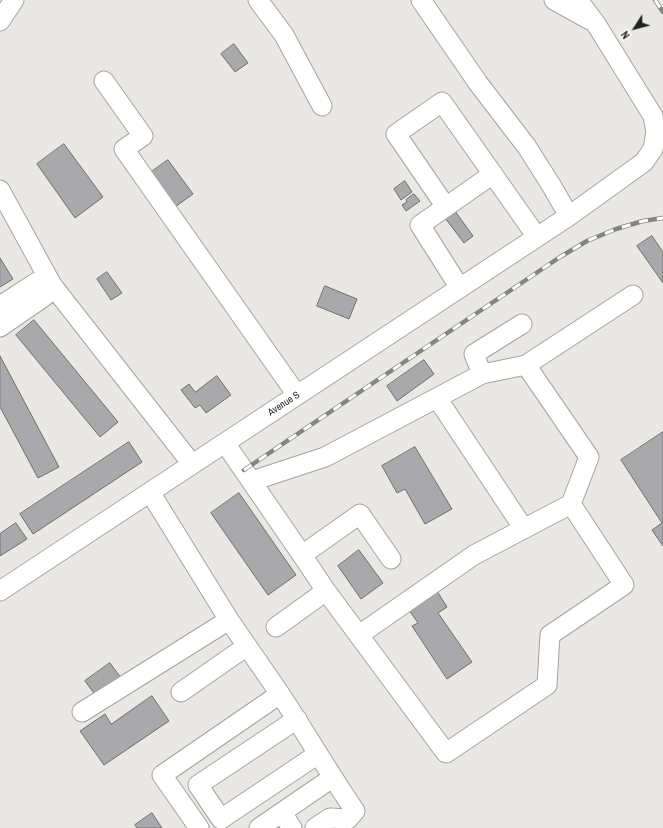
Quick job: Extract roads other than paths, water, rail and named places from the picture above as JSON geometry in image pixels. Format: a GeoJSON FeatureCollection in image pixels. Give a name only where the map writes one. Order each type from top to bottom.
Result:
{"type":"FeatureCollection","features":[{"type":"Feature","properties":{"kind":"street"},"geometry":{"type":"LineString","coordinates":[[0,21],[14,0]]}},
{"type":"Feature","properties":{"kind":"street"},"geometry":{"type":"LineString","coordinates":[[258,0],[284,35],[322,106]]}},
{"type":"Feature","properties":{"kind":"street"},"geometry":{"type":"LineString","coordinates":[[421,0],[478,83],[527,147],[569,216]]}},
{"type":"Feature","properties":{"kind":"street"},"geometry":{"type":"LineString","coordinates":[[554,0],[596,24]]}},
{"type":"Feature","properties":{"kind":"street","name":"Avenue S"},"geometry":{"type":"LineString","coordinates":[[0,591],[569,216],[644,162],[653,149],[656,132],[653,116],[596,24],[578,0]]}},
{"type":"Feature","properties":{"kind":"street"},"geometry":{"type":"LineString","coordinates":[[104,81],[143,136],[124,149],[297,395]]}},
{"type":"Feature","properties":{"kind":"street"},"geometry":{"type":"LineString","coordinates":[[446,207],[396,134],[442,102],[537,237]]}},
{"type":"Feature","properties":{"kind":"street"},"geometry":{"type":"LineString","coordinates":[[460,288],[420,226],[492,174]]}},
{"type":"Feature","properties":{"kind":"street"},"geometry":{"type":"LineString","coordinates":[[0,190],[52,285],[192,464]]}},
{"type":"Feature","properties":{"kind":"street"},"geometry":{"type":"LineString","coordinates":[[0,306],[37,282],[52,285]]}},
{"type":"Feature","properties":{"kind":"street"},"geometry":{"type":"LineString","coordinates":[[0,327],[45,296],[52,285]]}},
{"type":"Feature","properties":{"kind":"street"},"geometry":{"type":"LineString","coordinates":[[252,482],[325,457],[482,374],[526,364],[633,295]]}},
{"type":"Feature","properties":{"kind":"street"},"geometry":{"type":"LineString","coordinates":[[482,374],[474,354],[522,324]]}},
{"type":"Feature","properties":{"kind":"street"},"geometry":{"type":"LineString","coordinates":[[359,635],[474,555],[571,504],[589,457],[526,364]]}},
{"type":"Feature","properties":{"kind":"street"},"geometry":{"type":"LineString","coordinates":[[437,398],[524,529]]}},
{"type":"Feature","properties":{"kind":"street"},"geometry":{"type":"LineString","coordinates":[[225,443],[326,590],[446,753],[547,685],[550,635],[624,585],[571,504]]}},
{"type":"Feature","properties":{"kind":"street"},"geometry":{"type":"LineString","coordinates":[[150,492],[229,620],[297,719],[332,778],[355,811],[348,818],[330,818],[314,828]]}},
{"type":"Feature","properties":{"kind":"street"},"geometry":{"type":"LineString","coordinates":[[302,554],[360,514],[391,559]]}},
{"type":"Feature","properties":{"kind":"street"},"geometry":{"type":"LineString","coordinates":[[276,627],[326,590]]}},
{"type":"Feature","properties":{"kind":"street"},"geometry":{"type":"LineString","coordinates":[[82,712],[229,620]]}},
{"type":"Feature","properties":{"kind":"street"},"geometry":{"type":"LineString","coordinates":[[181,692],[247,646]]}},
{"type":"Feature","properties":{"kind":"street"},"geometry":{"type":"LineString","coordinates":[[199,828],[162,775],[280,694]]}},
{"type":"Feature","properties":{"kind":"street"},"geometry":{"type":"LineString","coordinates":[[297,719],[198,785],[221,819],[318,754]]}},
{"type":"Feature","properties":{"kind":"street"},"geometry":{"type":"LineString","coordinates":[[259,828],[332,778]]}},
{"type":"Feature","properties":{"kind":"street"},"geometry":{"type":"LineString","coordinates":[[282,812],[292,828]]}},
{"type":"Feature","properties":{"kind":"railway"},"geometry":{"type":"LineString","coordinates":[[655,0],[663,12]]}},
{"type":"Feature","properties":{"kind":"railway"},"geometry":{"type":"LineString","coordinates":[[244,470],[560,257],[587,241],[616,229],[643,221],[663,218]]}}]}
